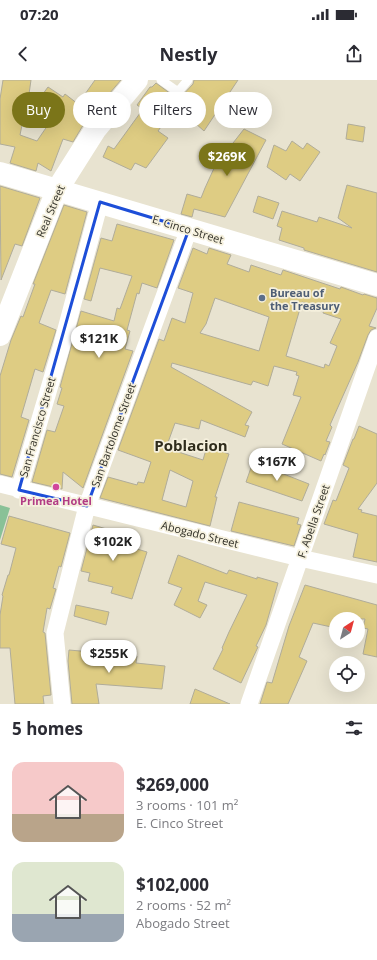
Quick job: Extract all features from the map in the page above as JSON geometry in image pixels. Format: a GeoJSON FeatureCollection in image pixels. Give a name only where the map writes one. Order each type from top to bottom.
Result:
{"type":"FeatureCollection","features":[{"type":"Feature","properties":{"kind":"street","name":"Real Street"},"geometry":{"type":"LineString","coordinates":[[0,332],[57,190],[95,130],[137,80]]}},
{"type":"Feature","properties":{"kind":"street","name":"E. Cinco Street"},"geometry":{"type":"LineString","coordinates":[[0,173],[377,285]]}},
{"type":"Feature","properties":{"kind":"street","name":"San Francisco Street"},"geometry":{"type":"LineString","coordinates":[[19,490],[61,348],[100,202]]}},
{"type":"Feature","properties":{"kind":"street","name":"San Bartolome Street"},"geometry":{"type":"LineString","coordinates":[[62,704],[55,633],[87,506],[189,229]]}},
{"type":"Feature","properties":{"kind":"street","name":"F. Abella Street"},"geometry":{"type":"LineString","coordinates":[[249,704],[377,338]]}},
{"type":"Feature","properties":{"kind":"street","name":"Abogado Street"},"geometry":{"type":"LineString","coordinates":[[0,484],[19,490],[300,558],[377,575]]}},
{"type":"Feature","properties":{"kind":"lane"},"geometry":{"type":"LineString","coordinates":[[161,80],[178,92],[188,80]]}},
{"type":"Feature","properties":{"kind":"highlighted area"},"geometry":{"type":"Polygon","coordinates":[[[100,202],[189,229],[87,506],[19,490],[100,202]]]}},
{"type":"Feature","properties":{"kind":"green space"},"geometry":{"type":"Polygon","coordinates":[[[0,505],[10,508],[0,540],[0,505]]]}},
{"type":"Feature","properties":{"kind":"building"},"geometry":{"type":"Polygon","coordinates":[[[3,80],[31,80],[29,92],[12,92],[12,128],[21,128],[20,135],[37,141],[46,128],[65,128],[65,94],[73,100],[73,128],[81,128],[73,142],[63,139],[51,171],[38,163],[36,171],[10,163],[15,147],[0,144],[0,99],[3,80]]]}},
{"type":"Feature","properties":{"kind":"building"},"geometry":{"type":"Polygon","coordinates":[[[95,80],[121,80],[111,92],[86,92],[95,80]]]}},
{"type":"Feature","properties":{"kind":"building"},"geometry":{"type":"Polygon","coordinates":[[[194,80],[238,80],[230,92],[214,92],[214,116],[206,128],[206,92],[186,92],[193,84],[194,80]]]}},
{"type":"Feature","properties":{"kind":"building"},"geometry":{"type":"Polygon","coordinates":[[[156,83],[168,92],[146,92],[156,83]]]}},
{"type":"Feature","properties":{"kind":"building"},"geometry":{"type":"Polygon","coordinates":[[[48,87],[56,92],[44,92],[48,87]]]}},
{"type":"Feature","properties":{"kind":"building"},"geometry":{"type":"Polygon","coordinates":[[[139,115],[139,128],[160,128],[158,131],[168,138],[146,168],[135,163],[131,170],[103,157],[108,146],[114,149],[129,128],[131,128],[131,126],[139,115]]]}},
{"type":"Feature","properties":{"kind":"building"},"geometry":{"type":"Polygon","coordinates":[[[348,124],[365,127],[363,142],[346,139],[348,124]]]}},
{"type":"Feature","properties":{"kind":"building"},"geometry":{"type":"Polygon","coordinates":[[[244,129],[266,140],[225,217],[194,209],[192,217],[181,214],[187,194],[201,198],[215,166],[244,129]]]}},
{"type":"Feature","properties":{"kind":"building"},"geometry":{"type":"Polygon","coordinates":[[[292,141],[303,149],[307,143],[320,152],[300,181],[290,174],[286,180],[267,167],[274,145],[286,151],[292,141]]]}},
{"type":"Feature","properties":{"kind":"building"},"geometry":{"type":"Polygon","coordinates":[[[347,185],[377,193],[377,272],[304,250],[304,248],[279,240],[282,228],[277,226],[282,211],[317,222],[319,217],[352,228],[338,218],[347,185]]]}},
{"type":"Feature","properties":{"kind":"building"},"geometry":{"type":"Polygon","coordinates":[[[0,186],[40,198],[22,246],[15,244],[1,280],[0,186]]]}},
{"type":"Feature","properties":{"kind":"building"},"geometry":{"type":"Polygon","coordinates":[[[258,196],[279,203],[273,219],[253,212],[258,196]]]}},
{"type":"Feature","properties":{"kind":"building"},"geometry":{"type":"Polygon","coordinates":[[[64,205],[87,212],[65,294],[51,290],[39,323],[56,330],[43,372],[35,369],[21,417],[29,420],[12,477],[0,474],[0,376],[11,340],[21,316],[23,317],[35,284],[33,284],[64,205]]]}},
{"type":"Feature","properties":{"kind":"building"},"geometry":{"type":"Polygon","coordinates":[[[117,224],[174,240],[157,288],[142,283],[139,294],[137,293],[127,330],[130,331],[125,349],[133,351],[83,488],[63,472],[62,489],[32,482],[47,430],[55,432],[64,406],[57,404],[62,388],[60,387],[81,311],[114,321],[117,308],[120,309],[132,276],[100,268],[91,301],[84,299],[101,238],[112,241],[117,224]]]}},
{"type":"Feature","properties":{"kind":"building"},"geometry":{"type":"Polygon","coordinates":[[[193,248],[207,254],[209,248],[231,255],[227,264],[249,272],[251,265],[281,275],[283,270],[340,289],[341,287],[363,295],[377,298],[377,308],[369,326],[376,328],[371,330],[368,335],[358,362],[330,425],[332,427],[326,441],[330,442],[321,461],[282,444],[301,397],[293,395],[299,376],[296,375],[297,372],[274,366],[268,386],[253,381],[251,385],[172,363],[171,367],[252,412],[245,425],[249,426],[245,437],[201,420],[199,429],[175,423],[166,448],[203,460],[207,446],[229,454],[215,497],[217,497],[210,526],[100,498],[108,477],[137,485],[138,482],[144,483],[151,462],[118,450],[159,339],[164,341],[172,318],[185,323],[193,293],[178,288],[193,248]],[[215,298],[206,324],[200,333],[259,351],[269,317],[215,298]],[[302,302],[286,356],[324,368],[325,364],[329,366],[337,346],[330,343],[341,319],[323,313],[324,309],[302,302]],[[170,470],[162,500],[186,507],[193,481],[170,470]]]}},
{"type":"Feature","properties":{"kind":"building"},"geometry":{"type":"Polygon","coordinates":[[[359,426],[377,434],[377,483],[358,509],[362,510],[361,512],[377,516],[377,562],[353,557],[358,534],[324,524],[333,500],[336,501],[349,468],[343,465],[359,426]]]}},
{"type":"Feature","properties":{"kind":"building"},"geometry":{"type":"Polygon","coordinates":[[[253,462],[309,484],[302,501],[246,482],[253,462]]]}},
{"type":"Feature","properties":{"kind":"building"},"geometry":{"type":"Polygon","coordinates":[[[239,502],[299,518],[297,524],[301,525],[294,546],[231,531],[239,502]]]}},
{"type":"Feature","properties":{"kind":"building"},"geometry":{"type":"Polygon","coordinates":[[[9,516],[70,533],[61,567],[59,566],[53,588],[56,589],[50,609],[47,608],[43,632],[45,633],[51,695],[43,696],[44,704],[15,704],[10,648],[0,648],[0,615],[2,595],[16,548],[1,544],[9,516]]]}},
{"type":"Feature","properties":{"kind":"building"},"geometry":{"type":"Polygon","coordinates":[[[93,525],[127,535],[124,545],[147,552],[132,599],[111,593],[113,587],[88,581],[90,573],[81,571],[93,525]]]}},
{"type":"Feature","properties":{"kind":"building"},"geometry":{"type":"Polygon","coordinates":[[[178,555],[227,574],[229,570],[257,579],[257,577],[278,583],[266,625],[256,646],[258,647],[241,683],[213,669],[247,595],[205,582],[198,601],[207,605],[200,618],[174,605],[182,588],[168,583],[178,555]]]}},
{"type":"Feature","properties":{"kind":"building"},"geometry":{"type":"Polygon","coordinates":[[[305,585],[377,605],[377,657],[363,654],[368,629],[365,628],[365,612],[329,612],[329,626],[313,623],[299,657],[307,661],[288,704],[260,704],[267,682],[272,683],[289,626],[305,585]]]}},
{"type":"Feature","properties":{"kind":"building"},"geometry":{"type":"Polygon","coordinates":[[[76,605],[109,612],[106,625],[74,616],[76,605]]]}},
{"type":"Feature","properties":{"kind":"building"},"geometry":{"type":"Polygon","coordinates":[[[69,650],[137,656],[136,663],[165,666],[162,689],[96,684],[99,704],[72,704],[68,661],[69,650]]]}},
{"type":"Feature","properties":{"kind":"building"},"geometry":{"type":"Polygon","coordinates":[[[195,689],[230,704],[190,704],[195,689]]]}},
{"type":"Feature","properties":{"kind":"place","name":"Bureau of the Treasury"},"geometry":{"type":"Point","coordinates":[262,298]}},
{"type":"Feature","properties":{"kind":"place","name":"Primea Hotel"},"geometry":{"type":"Point","coordinates":[56,487]}},
{"type":"Feature","properties":{"kind":"district","name":"Poblacion"},"geometry":{"type":"Point","coordinates":[191,445]}}]}
